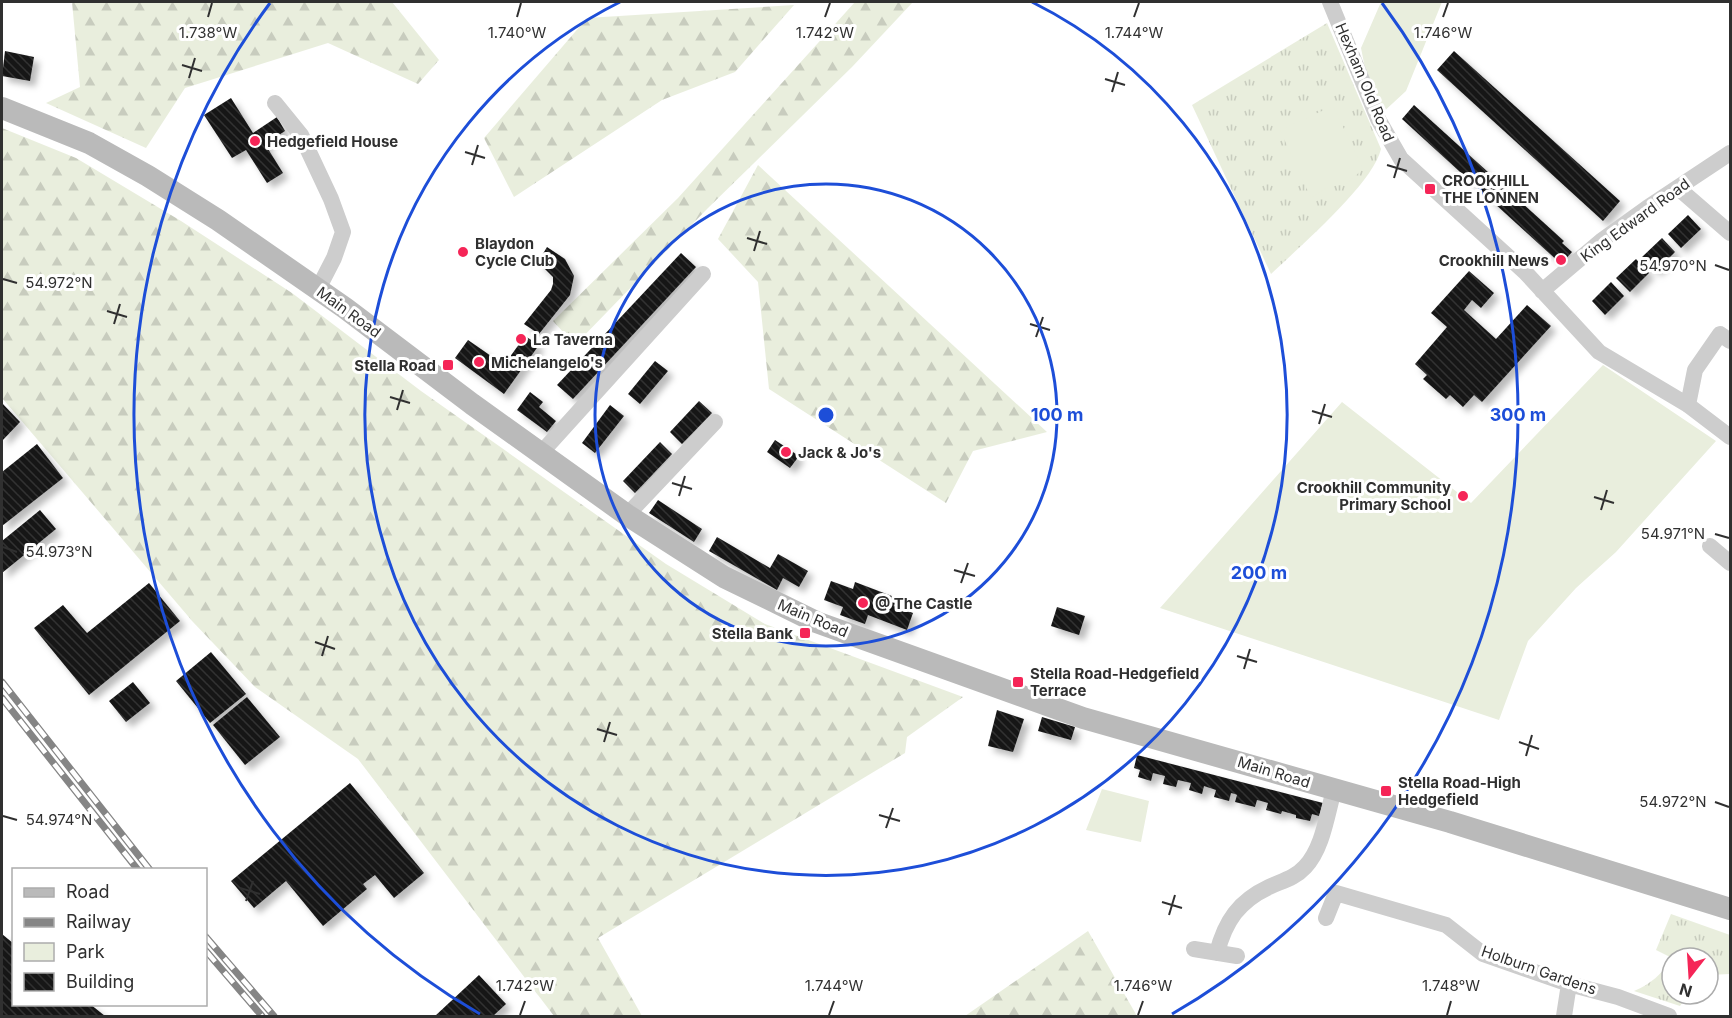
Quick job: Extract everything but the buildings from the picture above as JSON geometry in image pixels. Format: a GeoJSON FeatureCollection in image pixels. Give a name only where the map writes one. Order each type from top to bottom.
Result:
{"type":"FeatureCollection","features":[{"type":"Feature","properties":{"kind":"main road","name":"Main Road"},"geometry":{"type":"LineString","coordinates":[[2,108],[89,143],[219,220],[318,289],[472,404],[627,515],[724,577],[816,622],[1083,718],[1450,822],[1731,909]]}},
{"type":"Feature","properties":{"kind":"street","name":"Hexham Old Road"},"geometry":{"type":"LineString","coordinates":[[1330,2],[1378,119],[1401,159],[1525,272],[1599,351],[1688,405],[1731,438]]}},
{"type":"Feature","properties":{"kind":"street"},"geometry":{"type":"LineString","coordinates":[[275,104],[301,135],[331,199],[343,232],[334,258],[318,289]]}},
{"type":"Feature","properties":{"kind":"street","name":"King Edward Road"},"geometry":{"type":"LineString","coordinates":[[1542,291],[1601,241],[1731,153]]}},
{"type":"Feature","properties":{"kind":"street"},"geometry":{"type":"LineString","coordinates":[[1678,188],[1731,233]]}},
{"type":"Feature","properties":{"kind":"street"},"geometry":{"type":"LineString","coordinates":[[541,453],[702,274]]}},
{"type":"Feature","properties":{"kind":"street"},"geometry":{"type":"LineString","coordinates":[[1688,405],[1695,370],[1720,334],[1731,341]]}},
{"type":"Feature","properties":{"kind":"street"},"geometry":{"type":"LineString","coordinates":[[627,515],[715,422]]}},
{"type":"Feature","properties":{"kind":"street"},"geometry":{"type":"LineString","coordinates":[[1710,546],[1731,563]]}},
{"type":"Feature","properties":{"kind":"street"},"geometry":{"type":"LineString","coordinates":[[1217,953],[1228,919],[1240,907],[1258,892],[1293,878],[1306,866],[1316,852],[1334,790]]}},
{"type":"Feature","properties":{"kind":"street","name":"Holburn Gardens"},"geometry":{"type":"LineString","coordinates":[[1326,918],[1336,893],[1446,925],[1483,954],[1569,984],[1618,997],[1669,1016]]}},
{"type":"Feature","properties":{"kind":"street"},"geometry":{"type":"LineString","coordinates":[[1194,949],[1237,956]]}},
{"type":"Feature","properties":{"kind":"street"},"geometry":{"type":"LineString","coordinates":[[1564,1017],[1569,984]]}},
{"type":"Feature","properties":{"kind":"green space"},"geometry":{"type":"Polygon","coordinates":[[[72,2],[392,2],[439,60],[418,84],[328,43],[185,88],[146,148],[46,103],[80,87],[72,2]]]}},
{"type":"Feature","properties":{"kind":"green space"},"geometry":{"type":"Polygon","coordinates":[[[855,2],[913,2],[852,67],[708,208],[575,345],[553,321],[678,198],[855,2]]]}},
{"type":"Feature","properties":{"kind":"green space"},"geometry":{"type":"Polygon","coordinates":[[[1381,2],[1442,2],[1406,91],[1380,115],[1368,83],[1361,48],[1381,2]]]}},
{"type":"Feature","properties":{"kind":"green space"},"geometry":{"type":"Polygon","coordinates":[[[794,5],[735,72],[662,100],[514,197],[484,138],[587,18],[794,5]]]}},
{"type":"Feature","properties":{"kind":"green space"},"geometry":{"type":"Polygon","coordinates":[[[1327,23],[1381,149],[1375,163],[1350,197],[1271,274],[1192,105],[1327,23]]]}},
{"type":"Feature","properties":{"kind":"green space"},"geometry":{"type":"Polygon","coordinates":[[[1333,106],[1363,169],[1345,185],[1329,186],[1311,198],[1280,130],[1333,106]]]}},
{"type":"Feature","properties":{"kind":"green space"},"geometry":{"type":"Polygon","coordinates":[[[2,128],[76,158],[181,221],[292,293],[421,391],[666,564],[765,624],[963,697],[907,737],[905,753],[598,938],[642,1016],[554,1016],[358,759],[255,687],[193,622],[2,398],[2,128]]]}},
{"type":"Feature","properties":{"kind":"green space"},"geometry":{"type":"Polygon","coordinates":[[[758,165],[1047,432],[973,451],[946,503],[769,389],[758,282],[718,239],[758,165]]]}},
{"type":"Feature","properties":{"kind":"green space","name":"Crookhill Community Primary School"},"geometry":{"type":"Polygon","coordinates":[[[1603,365],[1716,441],[1616,552],[1576,588],[1528,641],[1499,720],[1160,608],[1342,402],[1471,503],[1603,365]]]}},
{"type":"Feature","properties":{"kind":"green space"},"geometry":{"type":"Polygon","coordinates":[[[1102,789],[1149,801],[1141,842],[1086,830],[1102,789]]]}},
{"type":"Feature","properties":{"kind":"green space"},"geometry":{"type":"Polygon","coordinates":[[[1671,914],[1730,935],[1730,974],[1720,974],[1720,946],[1660,946],[1660,952],[1656,950],[1671,914]]]}},
{"type":"Feature","properties":{"kind":"green space"},"geometry":{"type":"Polygon","coordinates":[[[1088,931],[1137,1016],[965,1016],[1088,931]]]}},
{"type":"Feature","properties":{"kind":"green space"},"geometry":{"type":"Polygon","coordinates":[[[1660,974],[1660,999],[1634,991],[1646,985],[1660,974]]]}},
{"type":"Feature","properties":{"kind":"railway"},"geometry":{"type":"LineString","coordinates":[[2,682],[148,868]]}},
{"type":"Feature","properties":{"kind":"railway"},"geometry":{"type":"LineString","coordinates":[[2,698],[136,868]]}},
{"type":"Feature","properties":{"kind":"railway"},"geometry":{"type":"LineString","coordinates":[[207,938],[274,1016]]}},
{"type":"Feature","properties":{"kind":"railway"},"geometry":{"type":"LineString","coordinates":[[207,952],[262,1016]]}},
{"type":"Feature","properties":{"kind":"place","name":"Hedgefield House"},"geometry":{"type":"Point","coordinates":[255,141]}},
{"type":"Feature","properties":{"kind":"place","name":"CROOKHILL THE LONNEN"},"geometry":{"type":"Point","coordinates":[1430,189]}},
{"type":"Feature","properties":{"kind":"place","name":"Blaydon Cycle Club"},"geometry":{"type":"Point","coordinates":[463,252]}},
{"type":"Feature","properties":{"kind":"place","name":"Crookhill News"},"geometry":{"type":"Point","coordinates":[1561,260]}},
{"type":"Feature","properties":{"kind":"place","name":"La Taverna"},"geometry":{"type":"Point","coordinates":[521,339]}},
{"type":"Feature","properties":{"kind":"place","name":"Michelangelo's"},"geometry":{"type":"Point","coordinates":[479,362]}},
{"type":"Feature","properties":{"kind":"place","name":"Stella Road"},"geometry":{"type":"Point","coordinates":[448,365]}},
{"type":"Feature","properties":{"kind":"place","name":"Jack & Jo's"},"geometry":{"type":"Point","coordinates":[786,452]}},
{"type":"Feature","properties":{"kind":"place","name":"Crookhill Community Primary School"},"geometry":{"type":"Point","coordinates":[1463,496]}},
{"type":"Feature","properties":{"kind":"place","name":"@ The Castle"},"geometry":{"type":"Point","coordinates":[863,603]}},
{"type":"Feature","properties":{"kind":"place","name":"Stella Bank"},"geometry":{"type":"Point","coordinates":[805,633]}},
{"type":"Feature","properties":{"kind":"place","name":"Stella Road-Hedgefield Terrace"},"geometry":{"type":"Point","coordinates":[1018,682]}},
{"type":"Feature","properties":{"kind":"place","name":"Stella Road-High Hedgefield"},"geometry":{"type":"Point","coordinates":[1386,791]}}]}
